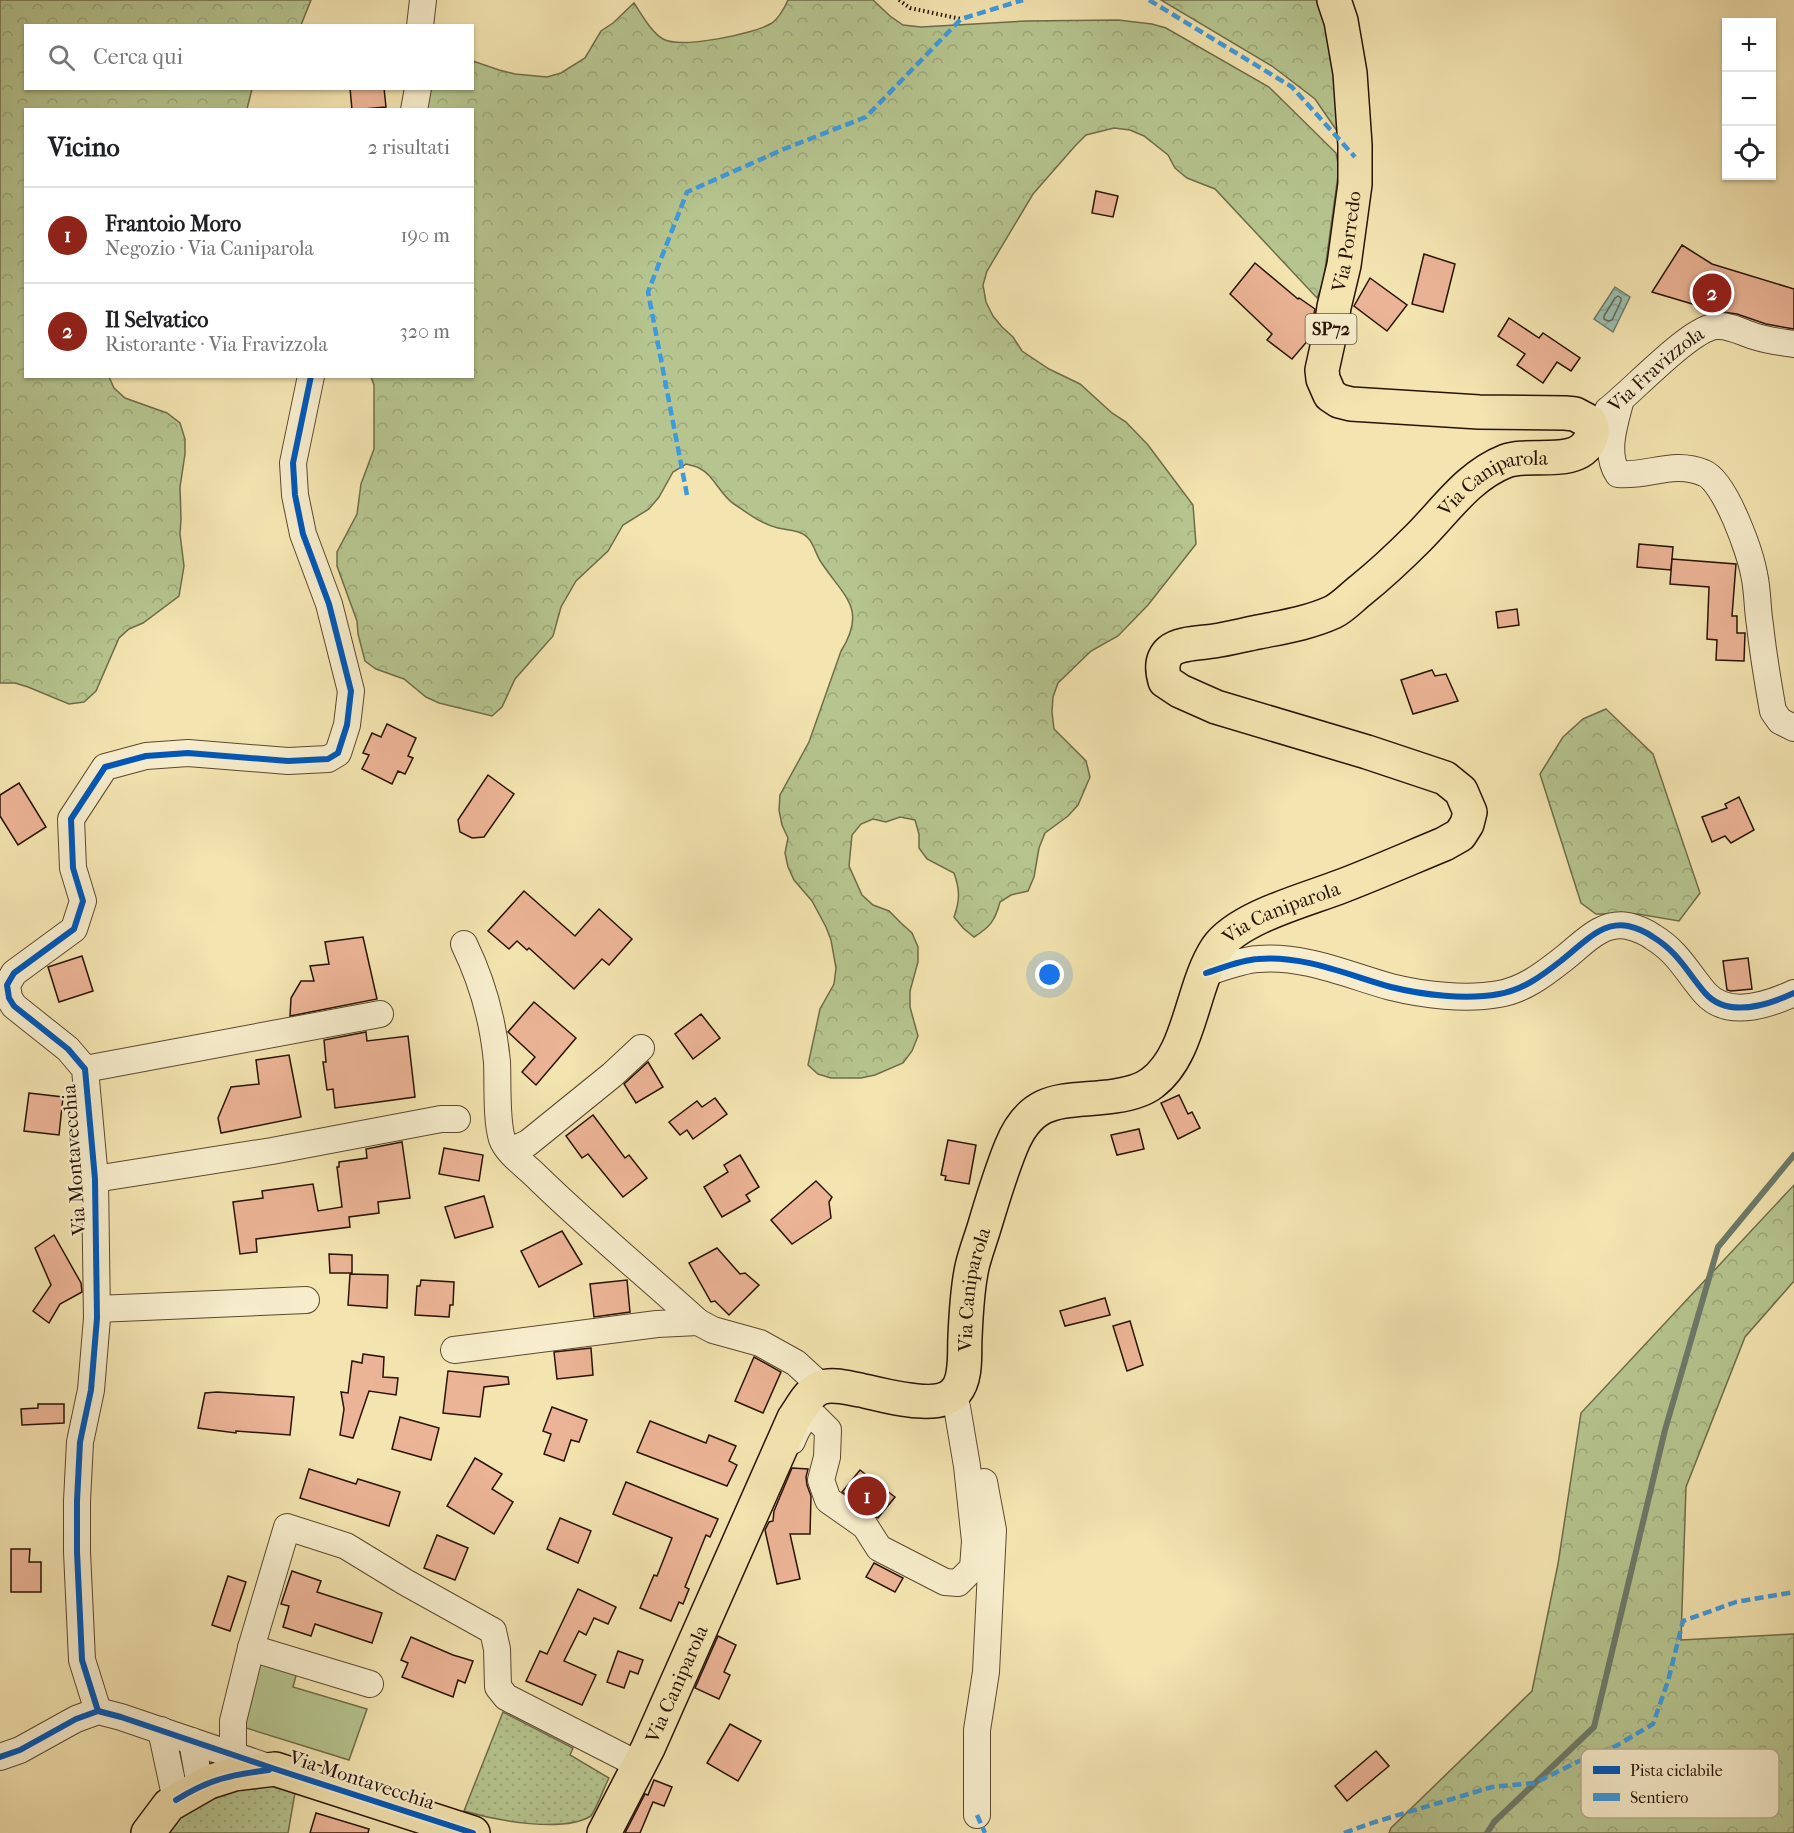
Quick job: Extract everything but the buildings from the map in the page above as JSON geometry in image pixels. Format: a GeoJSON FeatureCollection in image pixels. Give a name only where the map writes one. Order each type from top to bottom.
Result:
{"type":"FeatureCollection","features":[{"type":"Feature","properties":{"kind":"main road","name":"Via Porredo"},"geometry":{"type":"LineString","coordinates":[[1334,0],[1341,21],[1350,73],[1355,184],[1344,265],[1322,370],[1323,379],[1330,394],[1339,401],[1360,405],[1479,412],[1565,413],[1575,414],[1590,422]]}},
{"type":"Feature","properties":{"kind":"main road","name":"Via Caniparola"},"geometry":{"type":"LineString","coordinates":[[952,1395],[961,1382],[966,1306],[972,1266],[997,1183],[1012,1144],[1026,1119],[1035,1111],[1052,1103],[1102,1098],[1135,1091],[1150,1084],[1166,1072],[1185,1031],[1216,949],[1240,927],[1256,918],[1444,844],[1460,835],[1467,824],[1470,812],[1461,791],[1445,778],[1216,706],[1180,691],[1165,681],[1162,669],[1165,658],[1171,650],[1194,643],[1303,623],[1335,611],[1418,539],[1467,485],[1485,470],[1514,458],[1554,458],[1574,454],[1588,443],[1592,432],[1590,422]]}},
{"type":"Feature","properties":{"kind":"main road"},"geometry":{"type":"LineString","coordinates":[[822,1387],[834,1386],[885,1396],[937,1402],[952,1395]]}},
{"type":"Feature","properties":{"kind":"main road","name":"Via Caniparola"},"geometry":{"type":"LineString","coordinates":[[604,1833],[639,1765],[794,1418],[810,1394],[822,1387]]}},
{"type":"Feature","properties":{"kind":"main road","name":"Via Montavecchia"},"geometry":{"type":"LineString","coordinates":[[148,1833],[169,1805],[209,1782],[234,1774],[275,1769],[472,1833]]}},
{"type":"Feature","properties":{"kind":"street"},"geometry":{"type":"LineString","coordinates":[[420,24],[423,0]]}},
{"type":"Feature","properties":{"kind":"street"},"geometry":{"type":"LineString","coordinates":[[414,108],[418,90]]}},
{"type":"Feature","properties":{"kind":"street","name":"Via Fravizzola"},"geometry":{"type":"LineString","coordinates":[[1590,422],[1621,399],[1690,338],[1708,328],[1725,327],[1757,337],[1794,344]]}},
{"type":"Feature","properties":{"kind":"street","name":"Via Montavecchia"},"geometry":{"type":"LineString","coordinates":[[275,1769],[99,1711],[82,1660],[77,1511],[80,1442],[91,1390],[97,1309],[95,1179],[85,1069],[68,1049],[14,1006],[9,998],[7,985],[14,973],[74,929],[83,901],[74,868],[71,819],[105,767],[146,756],[188,753],[288,761],[328,759],[338,753],[347,725],[351,692],[329,604],[303,534],[295,495],[293,463],[311,378]]}},
{"type":"Feature","properties":{"kind":"street"},"geometry":{"type":"LineString","coordinates":[[1621,399],[1614,425],[1611,450],[1613,467],[1618,474],[1627,475],[1672,467],[1688,468],[1713,478],[1728,501],[1754,574],[1773,711],[1780,721],[1794,728]]}},
{"type":"Feature","properties":{"kind":"street"},"geometry":{"type":"LineString","coordinates":[[1206,973],[1256,958],[1276,958],[1316,965],[1391,987],[1426,994],[1453,996],[1498,994],[1523,987],[1538,978],[1594,933],[1610,927],[1627,926],[1663,942],[1677,955],[1706,994],[1715,1000],[1730,1006],[1746,1007],[1766,1004],[1794,993]]}},
{"type":"Feature","properties":{"kind":"street"},"geometry":{"type":"LineString","coordinates":[[464,944],[474,963],[486,997],[496,1062],[502,1140],[510,1151],[698,1322],[713,1330],[760,1343],[796,1363],[822,1387]]}},
{"type":"Feature","properties":{"kind":"street"},"geometry":{"type":"LineString","coordinates":[[85,1069],[380,1014]]}},
{"type":"Feature","properties":{"kind":"street"},"geometry":{"type":"LineString","coordinates":[[510,1151],[528,1143],[612,1075],[641,1048]]}},
{"type":"Feature","properties":{"kind":"street"},"geometry":{"type":"LineString","coordinates":[[95,1179],[272,1151],[441,1119],[457,1119]]}},
{"type":"Feature","properties":{"kind":"street"},"geometry":{"type":"LineString","coordinates":[[97,1309],[306,1300]]}},
{"type":"Feature","properties":{"kind":"street"},"geometry":{"type":"LineString","coordinates":[[454,1350],[657,1324],[698,1322]]}},
{"type":"Feature","properties":{"kind":"street"},"geometry":{"type":"LineString","coordinates":[[773,1466],[784,1460],[799,1426],[807,1418],[815,1417],[828,1430],[827,1457],[821,1480],[828,1500],[865,1526],[879,1548],[945,1582],[958,1583],[973,1568],[975,1541],[967,1466],[957,1407],[952,1395]]}},
{"type":"Feature","properties":{"kind":"street"},"geometry":{"type":"LineString","coordinates":[[952,1395],[969,1412],[993,1530],[986,1672],[977,1730],[977,1815]]}},
{"type":"Feature","properties":{"kind":"street"},"geometry":{"type":"LineString","coordinates":[[233,1755],[233,1721],[251,1648],[287,1527],[346,1546],[493,1631],[497,1649],[498,1687],[506,1697],[639,1765]]}},
{"type":"Feature","properties":{"kind":"street"},"geometry":{"type":"LineString","coordinates":[[251,1648],[370,1684]]}},
{"type":"Feature","properties":{"kind":"street"},"geometry":{"type":"LineString","coordinates":[[0,1757],[21,1750],[76,1719],[99,1711]]}},
{"type":"Feature","properties":{"kind":"street"},"geometry":{"type":"LineString","coordinates":[[161,1730],[188,1793]]}},
{"type":"Feature","properties":{"kind":"street"},"geometry":{"type":"LineString","coordinates":[[188,1793],[192,1741]]}},
{"type":"Feature","properties":{"kind":"path"},"geometry":{"type":"LineString","coordinates":[[899,0],[910,8],[961,19]]}},
{"type":"Feature","properties":{"kind":"green space"},"geometry":{"type":"Polygon","coordinates":[[[0,0],[311,0],[301,24],[24,24],[24,90],[252,90],[247,108],[24,108],[24,378],[109,378],[114,388],[125,398],[167,413],[180,423],[185,439],[180,487],[180,534],[184,566],[179,596],[119,638],[96,691],[84,702],[69,704],[15,683],[0,683],[0,0]]]}},
{"type":"Feature","properties":{"kind":"green space"},"geometry":{"type":"Polygon","coordinates":[[[788,0],[873,0],[903,25],[921,27],[1026,21],[1118,20],[1152,24],[1166,28],[1269,87],[1336,153],[1339,168],[1323,284],[1317,298],[1215,189],[1187,178],[1175,168],[1168,155],[1144,136],[1130,130],[1114,128],[1086,135],[1075,146],[1033,194],[987,271],[983,285],[986,302],[993,316],[1013,337],[1022,351],[1049,369],[1080,384],[1112,413],[1126,422],[1148,445],[1193,505],[1196,544],[1148,605],[1118,636],[1091,651],[1058,683],[1053,697],[1054,729],[1086,761],[1090,777],[1078,805],[1068,816],[1045,833],[1039,848],[1034,877],[1028,891],[1011,895],[1000,902],[994,919],[984,930],[974,937],[954,917],[958,895],[954,873],[927,859],[919,848],[919,834],[915,820],[900,817],[886,822],[873,819],[861,824],[852,835],[849,866],[862,895],[873,905],[889,911],[912,933],[918,947],[918,962],[910,991],[910,1007],[918,1036],[912,1051],[903,1063],[875,1075],[861,1078],[831,1078],[818,1074],[808,1065],[820,1009],[834,984],[836,968],[826,927],[812,901],[794,880],[788,867],[785,853],[788,838],[779,810],[780,795],[809,742],[852,624],[849,603],[805,535],[766,524],[755,518],[729,500],[704,471],[686,464],[673,472],[659,497],[649,509],[623,525],[608,551],[576,581],[561,607],[553,636],[515,679],[502,707],[492,716],[439,703],[426,697],[404,679],[376,669],[365,661],[357,621],[337,566],[337,552],[357,514],[361,484],[374,449],[374,385],[371,378],[474,378],[474,108],[422,108],[425,90],[474,90],[474,61],[515,74],[547,77],[561,73],[585,58],[601,31],[634,3],[655,32],[663,39],[672,42],[718,39],[750,32],[772,23],[788,0]]]}},
{"type":"Feature","properties":{"kind":"green space"},"geometry":{"type":"Polygon","coordinates":[[[1161,0],[1322,0],[1332,45],[1344,141],[1315,99],[1272,66],[1161,0]]]}},
{"type":"Feature","properties":{"kind":"green space"},"geometry":{"type":"Polygon","coordinates":[[[1606,709],[1653,754],[1700,893],[1679,921],[1638,914],[1596,914],[1581,903],[1540,774],[1563,737],[1583,719],[1606,709]]]}},
{"type":"Feature","properties":{"kind":"green space"},"geometry":{"type":"Polygon","coordinates":[[[1794,1185],[1794,1281],[1745,1337],[1686,1487],[1681,1640],[1794,1634],[1794,1833],[1389,1833],[1391,1828],[1532,1691],[1558,1564],[1581,1413],[1794,1185]]]}},
{"type":"Feature","properties":{"kind":"green space"},"geometry":{"type":"Polygon","coordinates":[[[261,1662],[297,1672],[293,1687],[367,1709],[349,1760],[243,1727],[256,1664],[261,1662]]]}},
{"type":"Feature","properties":{"kind":"green space"},"geometry":{"type":"Polygon","coordinates":[[[503,1712],[573,1748],[570,1755],[609,1778],[591,1816],[579,1821],[547,1825],[494,1818],[464,1811],[503,1712]]]}},
{"type":"Feature","properties":{"kind":"green space"},"geometry":{"type":"Polygon","coordinates":[[[270,1786],[296,1787],[288,1833],[162,1833],[182,1811],[222,1792],[270,1786]]]}},
{"type":"Feature","properties":{"kind":"water"},"geometry":{"type":"Polygon","coordinates":[[[1615,287],[1630,297],[1613,332],[1594,319],[1615,287]]]}},
{"type":"Feature","properties":{"kind":"waterway"},"geometry":{"type":"LineString","coordinates":[[1487,1833],[1494,1822],[1594,1727],[1665,1430],[1718,1247],[1794,1155]]}},
{"type":"Feature","properties":{"kind":"marked path"},"geometry":{"type":"LineString","coordinates":[[687,495],[648,292],[687,192],[784,149],[866,117],[961,19],[1023,0]]}},
{"type":"Feature","properties":{"kind":"marked path"},"geometry":{"type":"LineString","coordinates":[[1149,0],[1292,87],[1355,157]]}},
{"type":"Feature","properties":{"kind":"marked path"},"geometry":{"type":"LineString","coordinates":[[1609,1749],[1653,1724],[1668,1681],[1683,1621],[1736,1602],[1794,1592]]}},
{"type":"Feature","properties":{"kind":"marked path"},"geometry":{"type":"LineString","coordinates":[[1344,1833],[1492,1787],[1535,1783],[1581,1760]]}},
{"type":"Feature","properties":{"kind":"marked path"},"geometry":{"type":"LineString","coordinates":[[977,1815],[985,1833]]}},
{"type":"Feature","properties":{"kind":"cycle path"},"geometry":{"type":"LineString","coordinates":[[98,1711],[82,1660],[77,1552],[80,1442],[91,1390],[97,1318],[95,1179],[85,1069],[68,1049],[14,1006],[9,998],[7,985],[14,973],[74,929],[83,901],[73,868],[71,819],[105,767],[146,756],[188,753],[288,761],[328,759],[338,753],[347,725],[351,691],[329,604],[303,534],[295,495],[293,463],[311,378]]}},
{"type":"Feature","properties":{"kind":"cycle path"},"geometry":{"type":"LineString","coordinates":[[1206,973],[1232,964],[1258,959],[1292,960],[1417,992],[1459,997],[1486,996],[1508,992],[1532,981],[1592,936],[1618,925],[1638,929],[1662,943],[1676,956],[1705,993],[1714,1001],[1725,1006],[1736,1008],[1760,1005],[1794,993]]}},
{"type":"Feature","properties":{"kind":"cycle path"},"geometry":{"type":"LineString","coordinates":[[0,1757],[20,1750],[76,1719],[98,1711],[473,1833]]}},
{"type":"Feature","properties":{"kind":"cycle path"},"geometry":{"type":"LineString","coordinates":[[176,1800],[199,1787],[221,1779],[269,1770]]}},
{"type":"Feature","properties":{"kind":"place","name":"Il Selvatico"},"geometry":{"type":"Point","coordinates":[1712,293]}},
{"type":"Feature","properties":{"kind":"place","name":"Frantoio Moro"},"geometry":{"type":"Point","coordinates":[867,1496]}}]}
